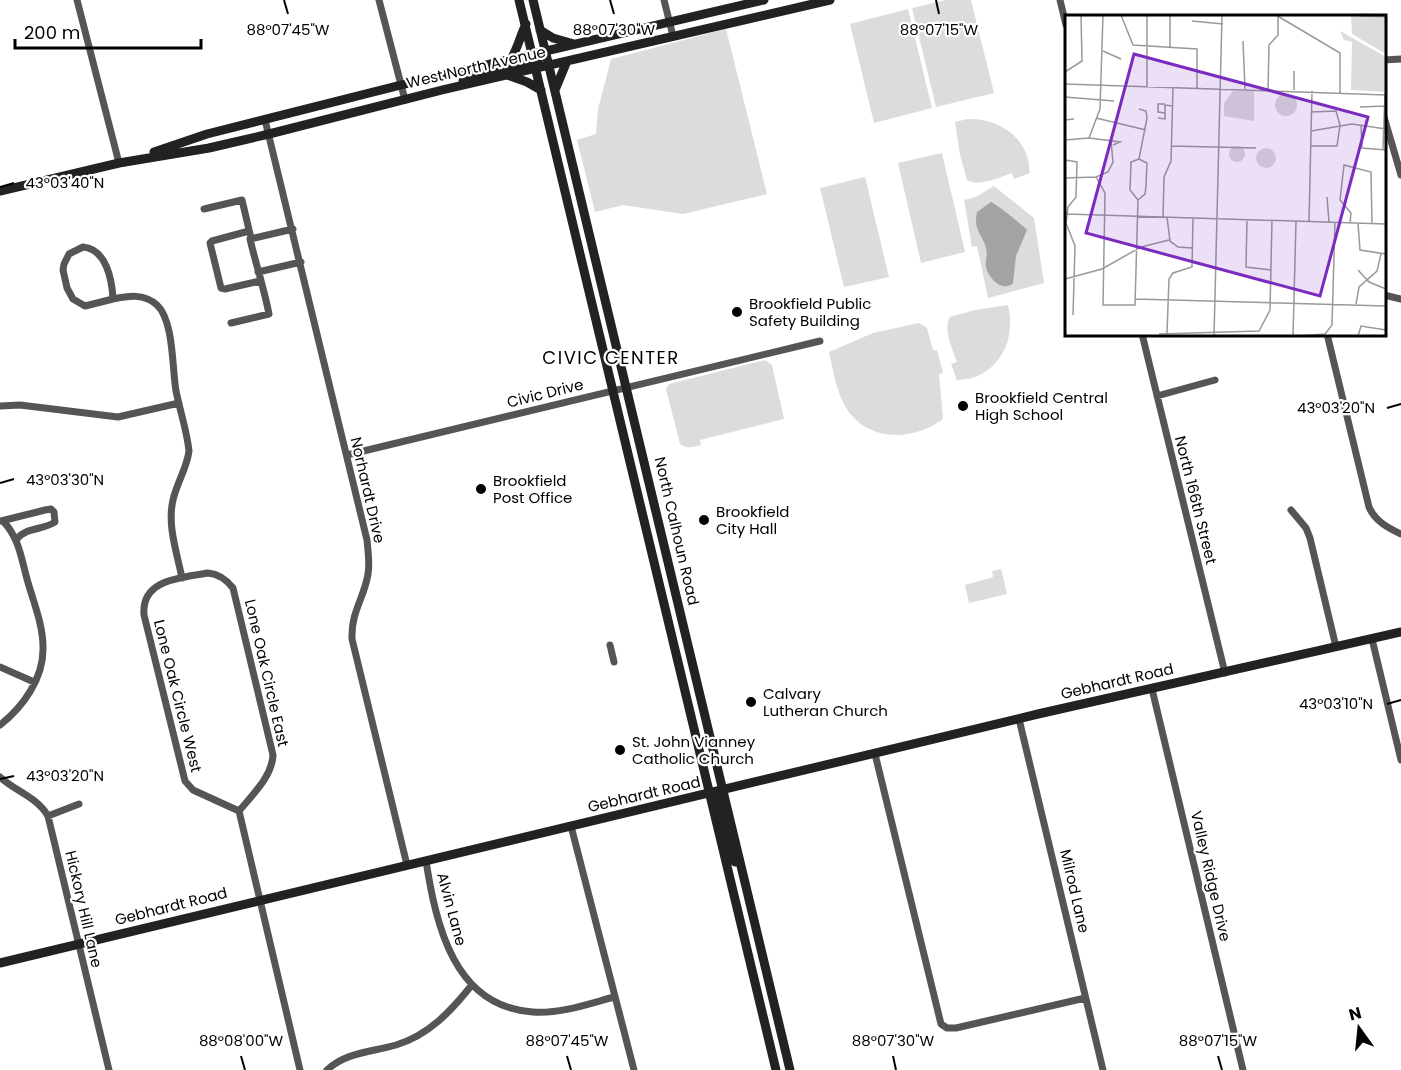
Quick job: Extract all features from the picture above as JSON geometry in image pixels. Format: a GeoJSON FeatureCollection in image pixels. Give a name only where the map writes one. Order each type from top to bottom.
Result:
{"type":"FeatureCollection","features":[{"type":"Feature","properties":{"kind":"main road","name":"North Calhoun Road"},"geometry":{"type":"LineString","coordinates":[[519,0],[776,1070]]}},
{"type":"Feature","properties":{"kind":"main road","name":"North Calhoun Road"},"geometry":{"type":"LineString","coordinates":[[533,0],[790,1070]]}},
{"type":"Feature","properties":{"kind":"main road","name":"West North Avenue"},"geometry":{"type":"LineString","coordinates":[[0,191],[119,163],[209,148],[507,75],[534,61],[545,51],[764,0]]}},
{"type":"Feature","properties":{"kind":"main road","name":"West North Avenue"},"geometry":{"type":"LineString","coordinates":[[129,161],[207,134],[511,59],[534,61],[548,66],[802,3],[830,0]]}},
{"type":"Feature","properties":{"kind":"main road"},"geometry":{"type":"LineString","coordinates":[[511,59],[519,46],[520,36],[526,24]]}},
{"type":"Feature","properties":{"kind":"main road"},"geometry":{"type":"LineString","coordinates":[[540,30],[553,38],[574,44]]}},
{"type":"Feature","properties":{"kind":"main road"},"geometry":{"type":"LineString","coordinates":[[442,90],[478,75],[534,61]]}},
{"type":"Feature","properties":{"kind":"main road"},"geometry":{"type":"LineString","coordinates":[[554,92],[567,61]]}},
{"type":"Feature","properties":{"kind":"main road"},"geometry":{"type":"LineString","coordinates":[[507,75],[541,90]]}},
{"type":"Feature","properties":{"kind":"main road","name":"Gebhardt Road"},"geometry":{"type":"LineString","coordinates":[[0,963],[1019,719],[1401,632]]}},
{"type":"Feature","properties":{"kind":"main road"},"geometry":{"type":"LineString","coordinates":[[690,712],[701,732],[715,785],[718,790],[723,791]]}},
{"type":"Feature","properties":{"kind":"main road"},"geometry":{"type":"LineString","coordinates":[[710,794],[718,797],[730,847],[748,892]]}},
{"type":"Feature","properties":{"kind":"street"},"geometry":{"type":"LineString","coordinates":[[77,0],[119,163]]}},
{"type":"Feature","properties":{"kind":"street"},"geometry":{"type":"LineString","coordinates":[[379,0],[405,100]]}},
{"type":"Feature","properties":{"kind":"street"},"geometry":{"type":"LineString","coordinates":[[664,0],[673,36]]}},
{"type":"Feature","properties":{"kind":"street"},"geometry":{"type":"LineString","coordinates":[[1060,0],[1065,21]]}},
{"type":"Feature","properties":{"kind":"street"},"geometry":{"type":"LineString","coordinates":[[1386,60],[1401,59]]}},
{"type":"Feature","properties":{"kind":"street","name":"Norhardt Drive"},"geometry":{"type":"LineString","coordinates":[[266,120],[367,540],[368,575],[353,619],[352,639],[407,865]]}},
{"type":"Feature","properties":{"kind":"street"},"geometry":{"type":"LineString","coordinates":[[1386,124],[1401,175]]}},
{"type":"Feature","properties":{"kind":"street"},"geometry":{"type":"LineString","coordinates":[[204,209],[242,200],[260,281],[264,287],[269,314],[231,323]]}},
{"type":"Feature","properties":{"kind":"street"},"geometry":{"type":"LineString","coordinates":[[260,281],[221,288],[210,243],[293,230]]}},
{"type":"Feature","properties":{"kind":"street"},"geometry":{"type":"LineString","coordinates":[[112,299],[107,269],[99,253],[83,247],[69,254],[63,270],[67,288],[73,299],[85,306],[112,299],[141,296],[151,300],[159,307],[169,335],[178,404],[189,451],[188,462],[173,501],[171,518],[182,578]]}},
{"type":"Feature","properties":{"kind":"street"},"geometry":{"type":"LineString","coordinates":[[258,272],[300,262]]}},
{"type":"Feature","properties":{"kind":"street"},"geometry":{"type":"LineString","coordinates":[[1386,296],[1401,300]]}},
{"type":"Feature","properties":{"kind":"street","name":"North 166th Street"},"geometry":{"type":"LineString","coordinates":[[1142,336],[1225,673]]}},
{"type":"Feature","properties":{"kind":"street"},"geometry":{"type":"LineString","coordinates":[[1327,336],[1368,505],[1378,520],[1401,534]]}},
{"type":"Feature","properties":{"kind":"street","name":"Civic Drive"},"geometry":{"type":"LineString","coordinates":[[347,455],[627,386],[820,342]]}},
{"type":"Feature","properties":{"kind":"street"},"geometry":{"type":"LineString","coordinates":[[1157,396],[1215,380]]}},
{"type":"Feature","properties":{"kind":"street"},"geometry":{"type":"LineString","coordinates":[[0,406],[20,405],[117,417],[178,404]]}},
{"type":"Feature","properties":{"kind":"street"},"geometry":{"type":"LineString","coordinates":[[0,725],[29,695],[38,672],[43,646],[17,539],[1,521],[45,510],[51,509],[54,512],[55,522],[51,525],[23,533],[17,539]]}},
{"type":"Feature","properties":{"kind":"street"},"geometry":{"type":"LineString","coordinates":[[1292,510],[1302,521],[1310,538],[1336,647]]}},
{"type":"Feature","properties":{"kind":"street","name":"Lone Oak Circle East"},"geometry":{"type":"LineString","coordinates":[[182,578],[215,574],[226,579],[233,588],[266,720],[273,763],[265,778],[239,811]]}},
{"type":"Feature","properties":{"kind":"street","name":"Lone Oak Circle West"},"geometry":{"type":"LineString","coordinates":[[182,578],[160,584],[152,589],[146,596],[143,608],[182,776],[188,786],[239,811]]}},
{"type":"Feature","properties":{"kind":"street"},"geometry":{"type":"LineString","coordinates":[[1371,639],[1401,760]]}},
{"type":"Feature","properties":{"kind":"street"},"geometry":{"type":"LineString","coordinates":[[610,645],[614,662]]}},
{"type":"Feature","properties":{"kind":"street"},"geometry":{"type":"LineString","coordinates":[[0,667],[34,682]]}},
{"type":"Feature","properties":{"kind":"street","name":"Valley Ridge Drive"},"geometry":{"type":"LineString","coordinates":[[1152,689],[1243,1070]]}},
{"type":"Feature","properties":{"kind":"street","name":"Milrod Lane"},"geometry":{"type":"LineString","coordinates":[[1019,719],[1103,1070]]}},
{"type":"Feature","properties":{"kind":"street"},"geometry":{"type":"LineString","coordinates":[[875,754],[939,1020],[944,1026],[963,1027],[1085,998]]}},
{"type":"Feature","properties":{"kind":"street"},"geometry":{"type":"LineString","coordinates":[[0,777],[37,802],[48,816],[79,804]]}},
{"type":"Feature","properties":{"kind":"street"},"geometry":{"type":"LineString","coordinates":[[239,811],[300,1070]]}},
{"type":"Feature","properties":{"kind":"street","name":"Hickory Hill Lane"},"geometry":{"type":"LineString","coordinates":[[48,816],[109,1070]]}},
{"type":"Feature","properties":{"kind":"street"},"geometry":{"type":"LineString","coordinates":[[572,826],[634,1070]]}},
{"type":"Feature","properties":{"kind":"street","name":"Alvin Lane"},"geometry":{"type":"LineString","coordinates":[[426,861],[446,946],[459,971],[471,986],[500,1004],[533,1012],[556,1011],[614,997]]}},
{"type":"Feature","properties":{"kind":"street"},"geometry":{"type":"LineString","coordinates":[[327,1070],[345,1058],[396,1045],[426,1032],[471,986]]}},
{"type":"Feature","properties":{"kind":"shaded area"},"geometry":{"type":"Polygon","coordinates":[[[946,0],[971,0],[994,93],[936,107],[912,8],[946,0]]]}},
{"type":"Feature","properties":{"kind":"shaded area"},"geometry":{"type":"Polygon","coordinates":[[[908,9],[932,108],[874,123],[850,24],[908,9]]]}},
{"type":"Feature","properties":{"kind":"shaded area"},"geometry":{"type":"Polygon","coordinates":[[[726,29],[767,194],[683,214],[623,205],[595,212],[577,140],[596,134],[598,109],[611,59],[726,29]]]}},
{"type":"Feature","properties":{"kind":"shaded area"},"geometry":{"type":"Polygon","coordinates":[[[967,119],[995,123],[1011,133],[1023,147],[1028,158],[1030,173],[1014,179],[1012,173],[977,183],[967,180],[955,122],[967,119]]]}},
{"type":"Feature","properties":{"kind":"shaded area"},"geometry":{"type":"Polygon","coordinates":[[[942,153],[965,252],[921,263],[898,163],[942,153]]]}},
{"type":"Feature","properties":{"kind":"shaded area"},"geometry":{"type":"Polygon","coordinates":[[[865,177],[889,277],[844,287],[820,188],[865,177]]]}},
{"type":"Feature","properties":{"kind":"shaded area"},"geometry":{"type":"Polygon","coordinates":[[[994,186],[1034,218],[1044,283],[988,298],[977,246],[972,247],[964,200],[976,197],[994,186]]]}},
{"type":"Feature","properties":{"kind":"shaded area"},"geometry":{"type":"Polygon","coordinates":[[[991,202],[1027,230],[1016,256],[1013,283],[1009,286],[996,283],[987,271],[986,248],[977,228],[977,212],[991,202]]]}},
{"type":"Feature","properties":{"kind":"shaded area"},"geometry":{"type":"Polygon","coordinates":[[[1008,305],[1009,337],[1000,357],[985,372],[957,381],[951,364],[957,362],[947,328],[950,317],[1008,305]]]}},
{"type":"Feature","properties":{"kind":"shaded area"},"geometry":{"type":"Polygon","coordinates":[[[919,323],[927,328],[933,350],[937,350],[943,373],[939,374],[943,419],[918,432],[890,435],[877,432],[854,418],[845,406],[835,379],[829,352],[873,333],[919,323]]]}},
{"type":"Feature","properties":{"kind":"shaded area"},"geometry":{"type":"Polygon","coordinates":[[[765,360],[772,365],[784,419],[700,440],[701,445],[698,446],[688,447],[680,444],[666,389],[669,384],[765,360]]]}},
{"type":"Feature","properties":{"kind":"shaded area"},"geometry":{"type":"Polygon","coordinates":[[[1001,569],[1007,594],[969,603],[965,585],[993,577],[992,571],[1001,569]]]}},
{"type":"Feature","properties":{"kind":"place","name":"Brookfield Public Safety Building"},"geometry":{"type":"Point","coordinates":[737,312]}},
{"type":"Feature","properties":{"kind":"place","name":"Brookfield Central High School"},"geometry":{"type":"Point","coordinates":[963,406]}},
{"type":"Feature","properties":{"kind":"place","name":"Brookfield Post Office"},"geometry":{"type":"Point","coordinates":[481,489]}},
{"type":"Feature","properties":{"kind":"place","name":"Brookfield City Hall"},"geometry":{"type":"Point","coordinates":[704,520]}},
{"type":"Feature","properties":{"kind":"place","name":"Calvary Lutheran Church"},"geometry":{"type":"Point","coordinates":[751,702]}},
{"type":"Feature","properties":{"kind":"place","name":"St. John Vianney Catholic Church"},"geometry":{"type":"Point","coordinates":[620,750]}},
{"type":"Feature","properties":{"kind":"district","name":"CIVIC CENTER"},"geometry":{"type":"Point","coordinates":[611,357]}}]}
